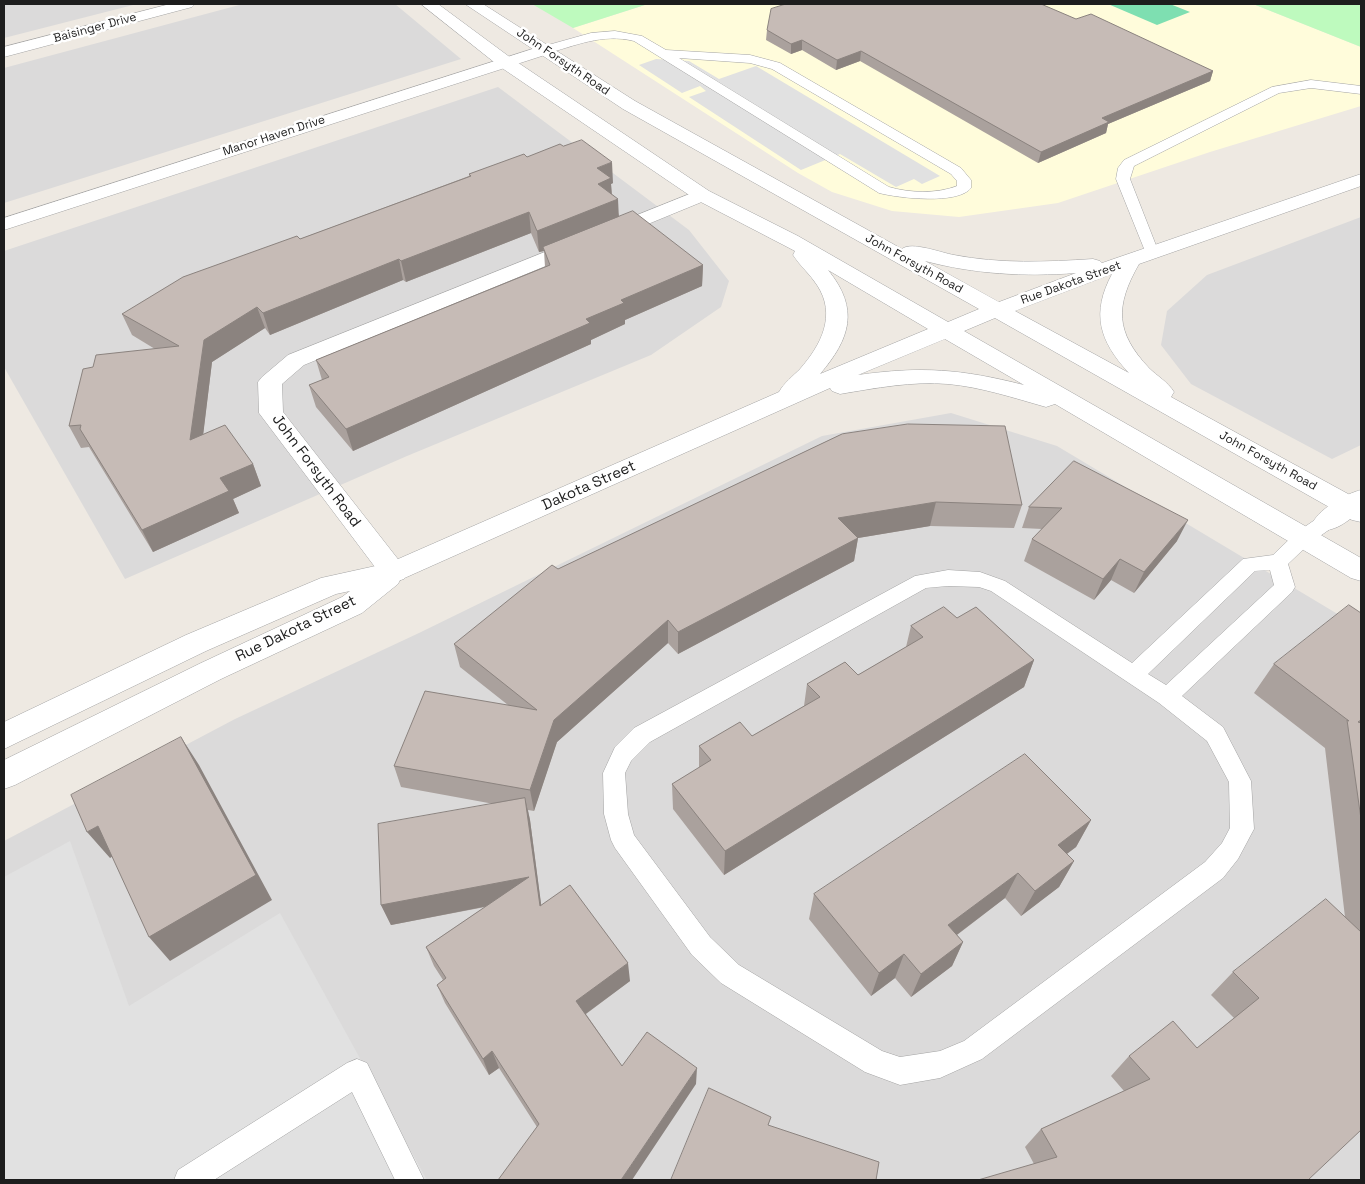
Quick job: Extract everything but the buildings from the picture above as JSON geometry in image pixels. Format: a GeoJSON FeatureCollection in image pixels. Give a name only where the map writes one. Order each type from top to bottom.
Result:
{"type":"FeatureCollection","features":[{"type":"Feature","properties":{"kind":"street","name":"Baisinger Drive"},"geometry":{"type":"LineString","coordinates":[[4,52],[187,4]]}},
{"type":"Feature","properties":{"kind":"street"},"geometry":{"type":"LineString","coordinates":[[429,4],[505,62],[702,195],[791,240],[1361,571]]}},
{"type":"Feature","properties":{"kind":"street","name":"John Forsyth Road"},"geometry":{"type":"LineString","coordinates":[[473,4],[629,106],[1191,418],[1357,506]]}},
{"type":"Feature","properties":{"kind":"street","name":"Manor Haven Drive"},"geometry":{"type":"LineString","coordinates":[[4,224],[545,50]]}},
{"type":"Feature","properties":{"kind":"street","name":"Rue Dakota Street"},"geometry":{"type":"LineString","coordinates":[[785,399],[998,310],[1152,252],[1361,180]]}},
{"type":"Feature","properties":{"kind":"street","name":"John Forsyth Road"},"geometry":{"type":"LineString","coordinates":[[394,572],[270,413],[270,382],[296,360],[702,195]]}},
{"type":"Feature","properties":{"kind":"street"},"geometry":{"type":"LineString","coordinates":[[866,238],[947,260],[990,268],[1044,269],[1130,261]]}},
{"type":"Feature","properties":{"kind":"street"},"geometry":{"type":"LineString","coordinates":[[785,399],[823,354],[836,330],[837,307],[827,283],[791,240]]}},
{"type":"Feature","properties":{"kind":"street"},"geometry":{"type":"LineString","coordinates":[[1130,261],[1117,286],[1110,306],[1112,330],[1125,353],[1158,389],[1191,418]]}},
{"type":"Feature","properties":{"kind":"street"},"geometry":{"type":"LineString","coordinates":[[785,399],[834,387],[883,379],[949,378],[993,385],[1082,409]]}},
{"type":"Feature","properties":{"kind":"street","name":"Dakota Street"},"geometry":{"type":"LineString","coordinates":[[394,572],[785,399]]}},
{"type":"Feature","properties":{"kind":"street"},"geometry":{"type":"LineString","coordinates":[[1326,522],[1357,506]]}},
{"type":"Feature","properties":{"kind":"street","name":"Rue Dakota Street"},"geometry":{"type":"LineString","coordinates":[[4,736],[196,643],[331,585],[394,572]]}},
{"type":"Feature","properties":{"kind":"street","name":"Rue Dakota Street"},"geometry":{"type":"LineString","coordinates":[[4,775],[211,671],[352,604],[394,572]]}},
{"type":"Feature","properties":{"kind":"lane"},"geometry":{"type":"LineString","coordinates":[[545,50],[589,36],[615,34],[638,38],[884,190],[908,195],[952,192],[964,188],[964,180],[956,172],[776,66],[750,59],[666,54]]}},
{"type":"Feature","properties":{"kind":"lane"},"geometry":{"type":"LineString","coordinates":[[1152,252],[1123,179],[1125,168],[1129,163],[1276,90],[1311,84],[1361,90]]}},
{"type":"Feature","properties":{"kind":"lane"},"geometry":{"type":"LineString","coordinates":[[1132,675],[1250,564],[1278,562],[1303,538],[1326,522]]}},
{"type":"Feature","properties":{"kind":"lane"},"geometry":{"type":"LineString","coordinates":[[1166,697],[1285,587],[1278,562]]}},
{"type":"Feature","properties":{"kind":"lane"},"geometry":{"type":"LineString","coordinates":[[948,578],[980,580],[998,586],[1166,697],[1215,734],[1240,781],[1242,829],[1230,851],[1214,870],[973,1050],[940,1064],[900,1071],[875,1062],[730,974],[701,946],[623,840],[616,814],[614,773],[623,754],[642,735],[922,581],[948,578]]}},
{"type":"Feature","properties":{"kind":"lane"},"geometry":{"type":"LineString","coordinates":[[188,1180],[357,1073],[410,1180]]}},
{"type":"Feature","properties":{"kind":"shaded area"},"geometry":{"type":"Polygon","coordinates":[[[4,4],[137,4],[4,38],[4,4]]]}},
{"type":"Feature","properties":{"kind":"shaded area"},"geometry":{"type":"Polygon","coordinates":[[[243,4],[395,4],[461,59],[4,203],[4,68],[243,4]]]}},
{"type":"Feature","properties":{"kind":"shaded area"},"geometry":{"type":"Polygon","coordinates":[[[648,4],[1253,4],[1361,47],[1361,106],[1210,152],[1058,203],[959,217],[892,211],[832,192],[798,173],[573,28],[648,4]]]}},
{"type":"Feature","properties":{"kind":"shaded area"},"geometry":{"type":"Polygon","coordinates":[[[656,59],[689,61],[719,79],[756,66],[940,176],[922,184],[914,179],[896,187],[840,154],[801,170],[689,97],[706,91],[700,86],[682,93],[639,65],[656,59]]]}},
{"type":"Feature","properties":{"kind":"shaded area"},"geometry":{"type":"Polygon","coordinates":[[[498,87],[689,230],[729,281],[721,307],[651,355],[407,456],[125,579],[4,367],[4,251],[498,87]]]}},
{"type":"Feature","properties":{"kind":"shaded area"},"geometry":{"type":"Polygon","coordinates":[[[1361,217],[1361,445],[1332,459],[1191,384],[1161,345],[1167,311],[1207,275],[1361,217]]]}},
{"type":"Feature","properties":{"kind":"shaded area"},"geometry":{"type":"Polygon","coordinates":[[[951,413],[1057,446],[1361,628],[1361,1180],[4,1180],[4,841],[235,719],[419,633],[822,436],[951,413]]]}},
{"type":"Feature","properties":{"kind":"shaded area"},"geometry":{"type":"Polygon","coordinates":[[[70,841],[129,1006],[280,913],[427,1180],[4,1180],[4,877],[70,841]]]}},
{"type":"Feature","properties":{"kind":"green space"},"geometry":{"type":"Polygon","coordinates":[[[532,4],[648,4],[573,28],[532,4]]]}},
{"type":"Feature","properties":{"kind":"green space"},"geometry":{"type":"Polygon","coordinates":[[[1108,4],[1170,4],[1190,12],[1157,25],[1108,4]]]}},
{"type":"Feature","properties":{"kind":"green space"},"geometry":{"type":"Polygon","coordinates":[[[1253,4],[1361,4],[1361,47],[1253,4]]]}}]}
